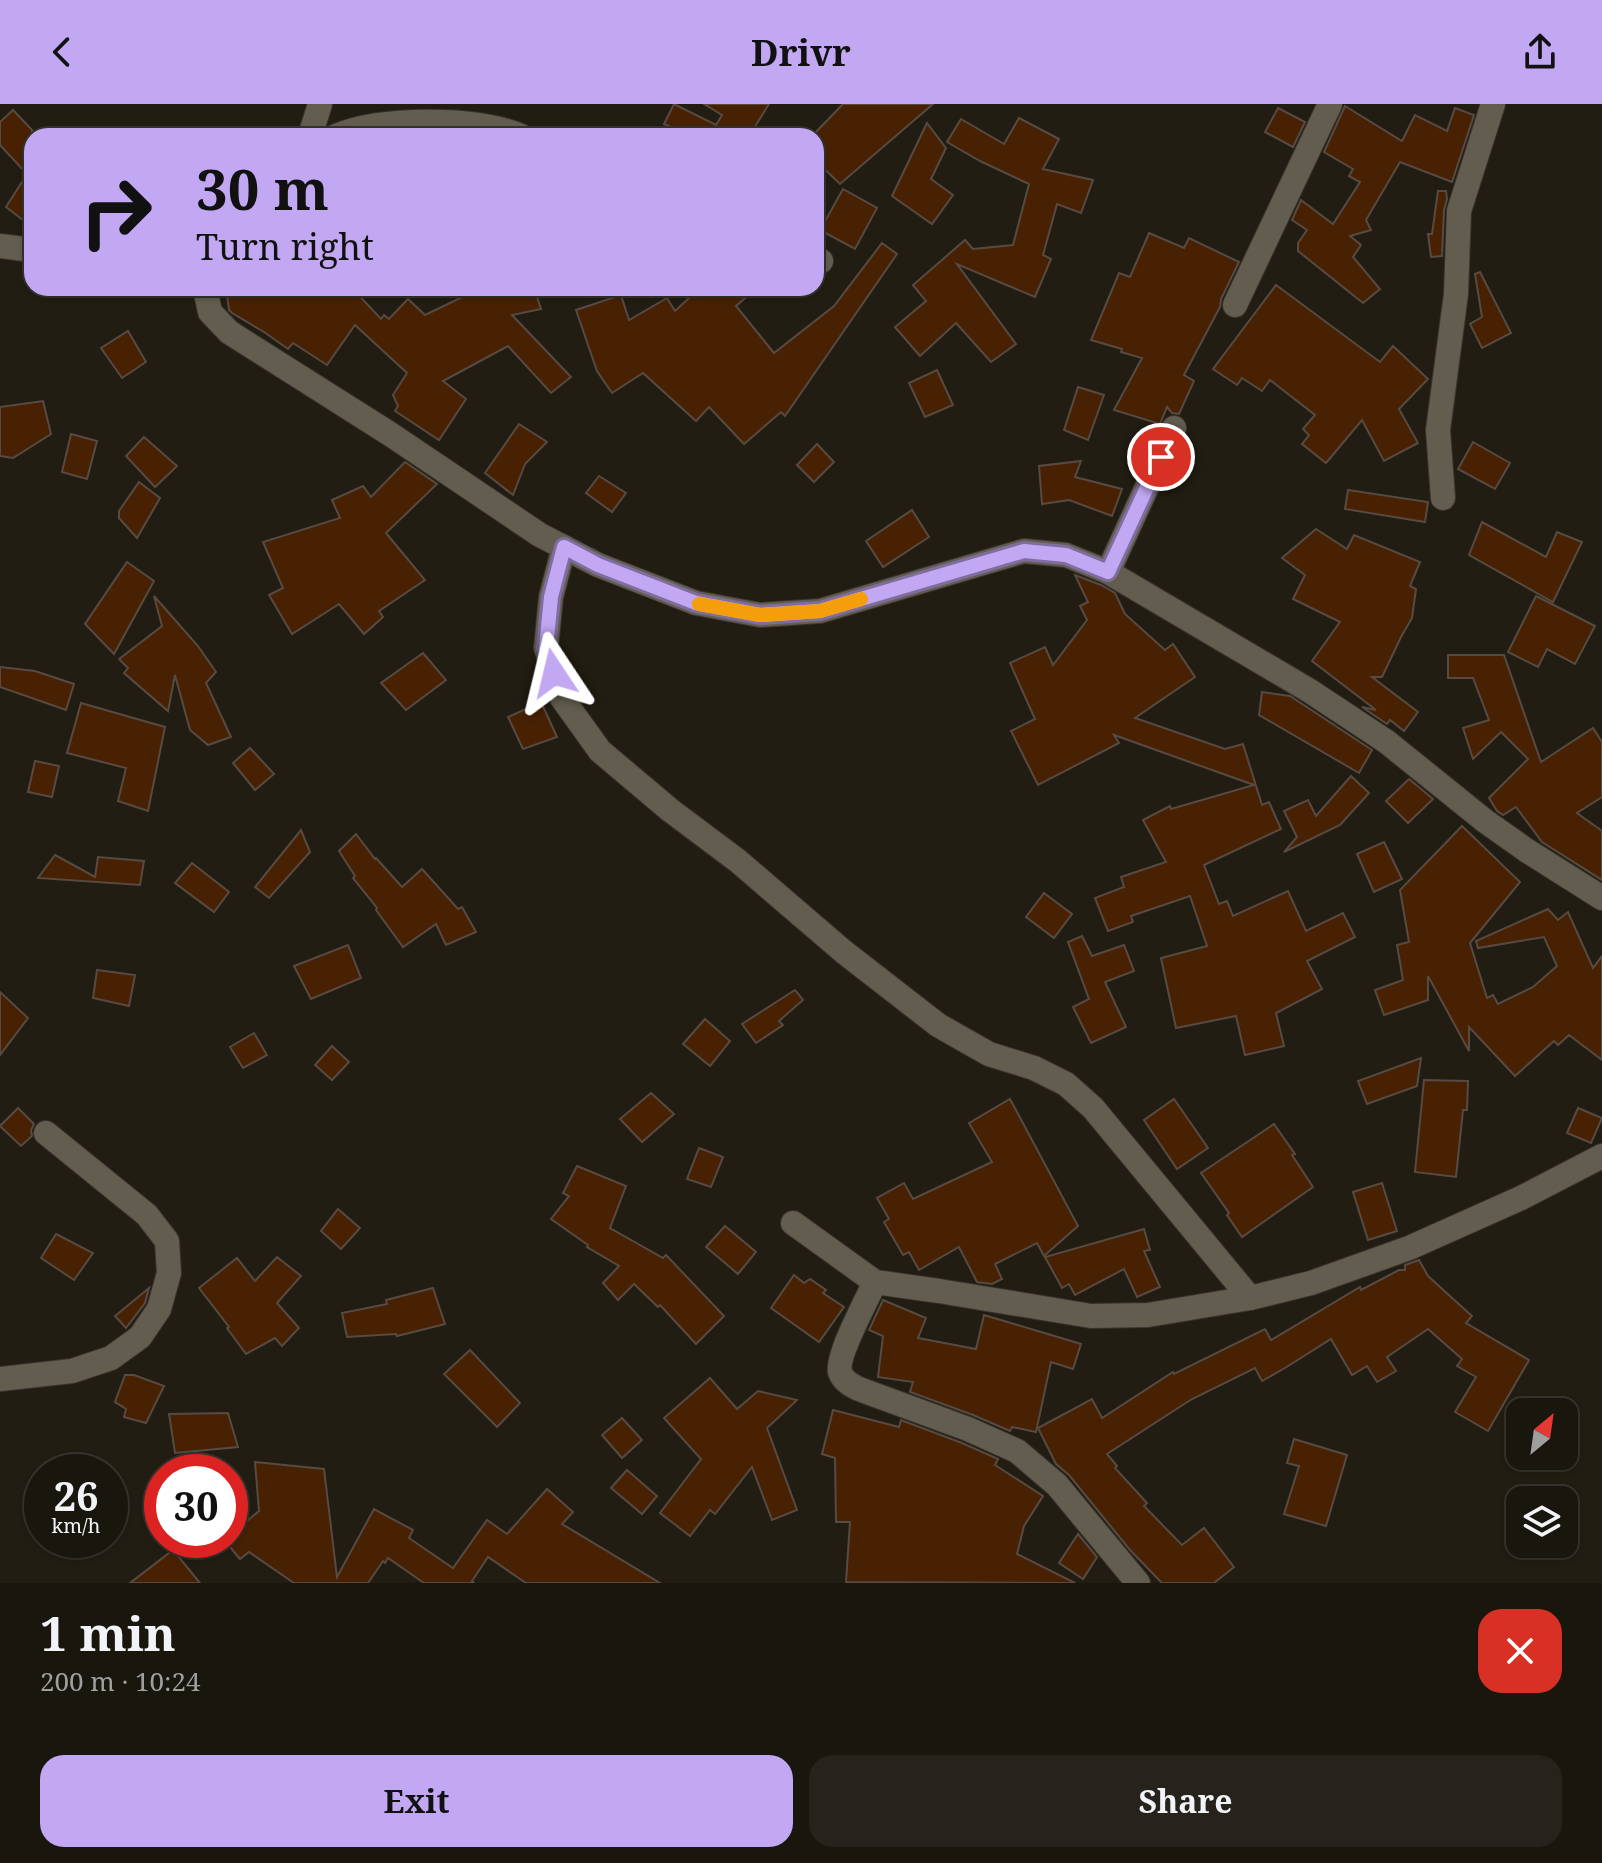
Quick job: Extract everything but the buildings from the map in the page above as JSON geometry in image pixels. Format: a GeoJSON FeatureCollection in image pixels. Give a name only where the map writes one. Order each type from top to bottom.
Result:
{"type":"FeatureCollection","features":[{"type":"Feature","properties":{"kind":"street"},"geometry":{"type":"LineString","coordinates":[[312,128],[320,104]]}},
{"type":"Feature","properties":{"kind":"street"},"geometry":{"type":"LineString","coordinates":[[1235,305],[1330,104]]}},
{"type":"Feature","properties":{"kind":"street"},"geometry":{"type":"LineString","coordinates":[[1443,498],[1438,430],[1456,294],[1459,211],[1493,104]]}},
{"type":"Feature","properties":{"kind":"street"},"geometry":{"type":"LineString","coordinates":[[369,128],[402,123],[465,123],[487,128]]}},
{"type":"Feature","properties":{"kind":"street"},"geometry":{"type":"LineString","coordinates":[[0,246],[24,249]]}},
{"type":"Feature","properties":{"kind":"street"},"geometry":{"type":"LineString","coordinates":[[207,296],[210,312],[229,332],[529,527],[598,565],[696,603],[760,615],[820,611],[1024,551],[1066,555],[1108,572],[1310,691],[1387,742],[1485,821],[1602,898]]}},
{"type":"Feature","properties":{"kind":"street"},"geometry":{"type":"LineString","coordinates":[[1108,572],[1174,428]]}},
{"type":"Feature","properties":{"kind":"street"},"geometry":{"type":"LineString","coordinates":[[564,547],[551,597],[546,648],[562,698],[600,751],[670,810],[738,861],[844,952],[938,1025],[989,1054],[1034,1068],[1066,1084],[1093,1108],[1250,1298]]}},
{"type":"Feature","properties":{"kind":"street"},"geometry":{"type":"LineString","coordinates":[[0,1379],[72,1371],[111,1358],[140,1337],[159,1309],[169,1273],[167,1241],[147,1215],[46,1133]]}},
{"type":"Feature","properties":{"kind":"street"},"geometry":{"type":"LineString","coordinates":[[793,1223],[875,1282],[1091,1316],[1148,1315],[1250,1298],[1311,1283],[1409,1248],[1521,1198],[1602,1156]]}},
{"type":"Feature","properties":{"kind":"street"},"geometry":{"type":"LineString","coordinates":[[875,1282],[843,1353],[839,1370],[844,1380],[859,1389],[968,1429],[1017,1451],[1057,1485],[1138,1583]]}},
{"type":"Feature","properties":{"kind":"slow traffic"},"geometry":{"type":"LineString","coordinates":[[699,604],[760,615],[820,611],[861,599]]}},
{"type":"Feature","properties":{"kind":"route"},"geometry":{"type":"LineString","coordinates":[[554,673],[546,648],[551,597],[564,547],[598,565],[696,603],[760,615],[820,611],[1024,551],[1066,555],[1108,572],[1161,457]]}}]}
